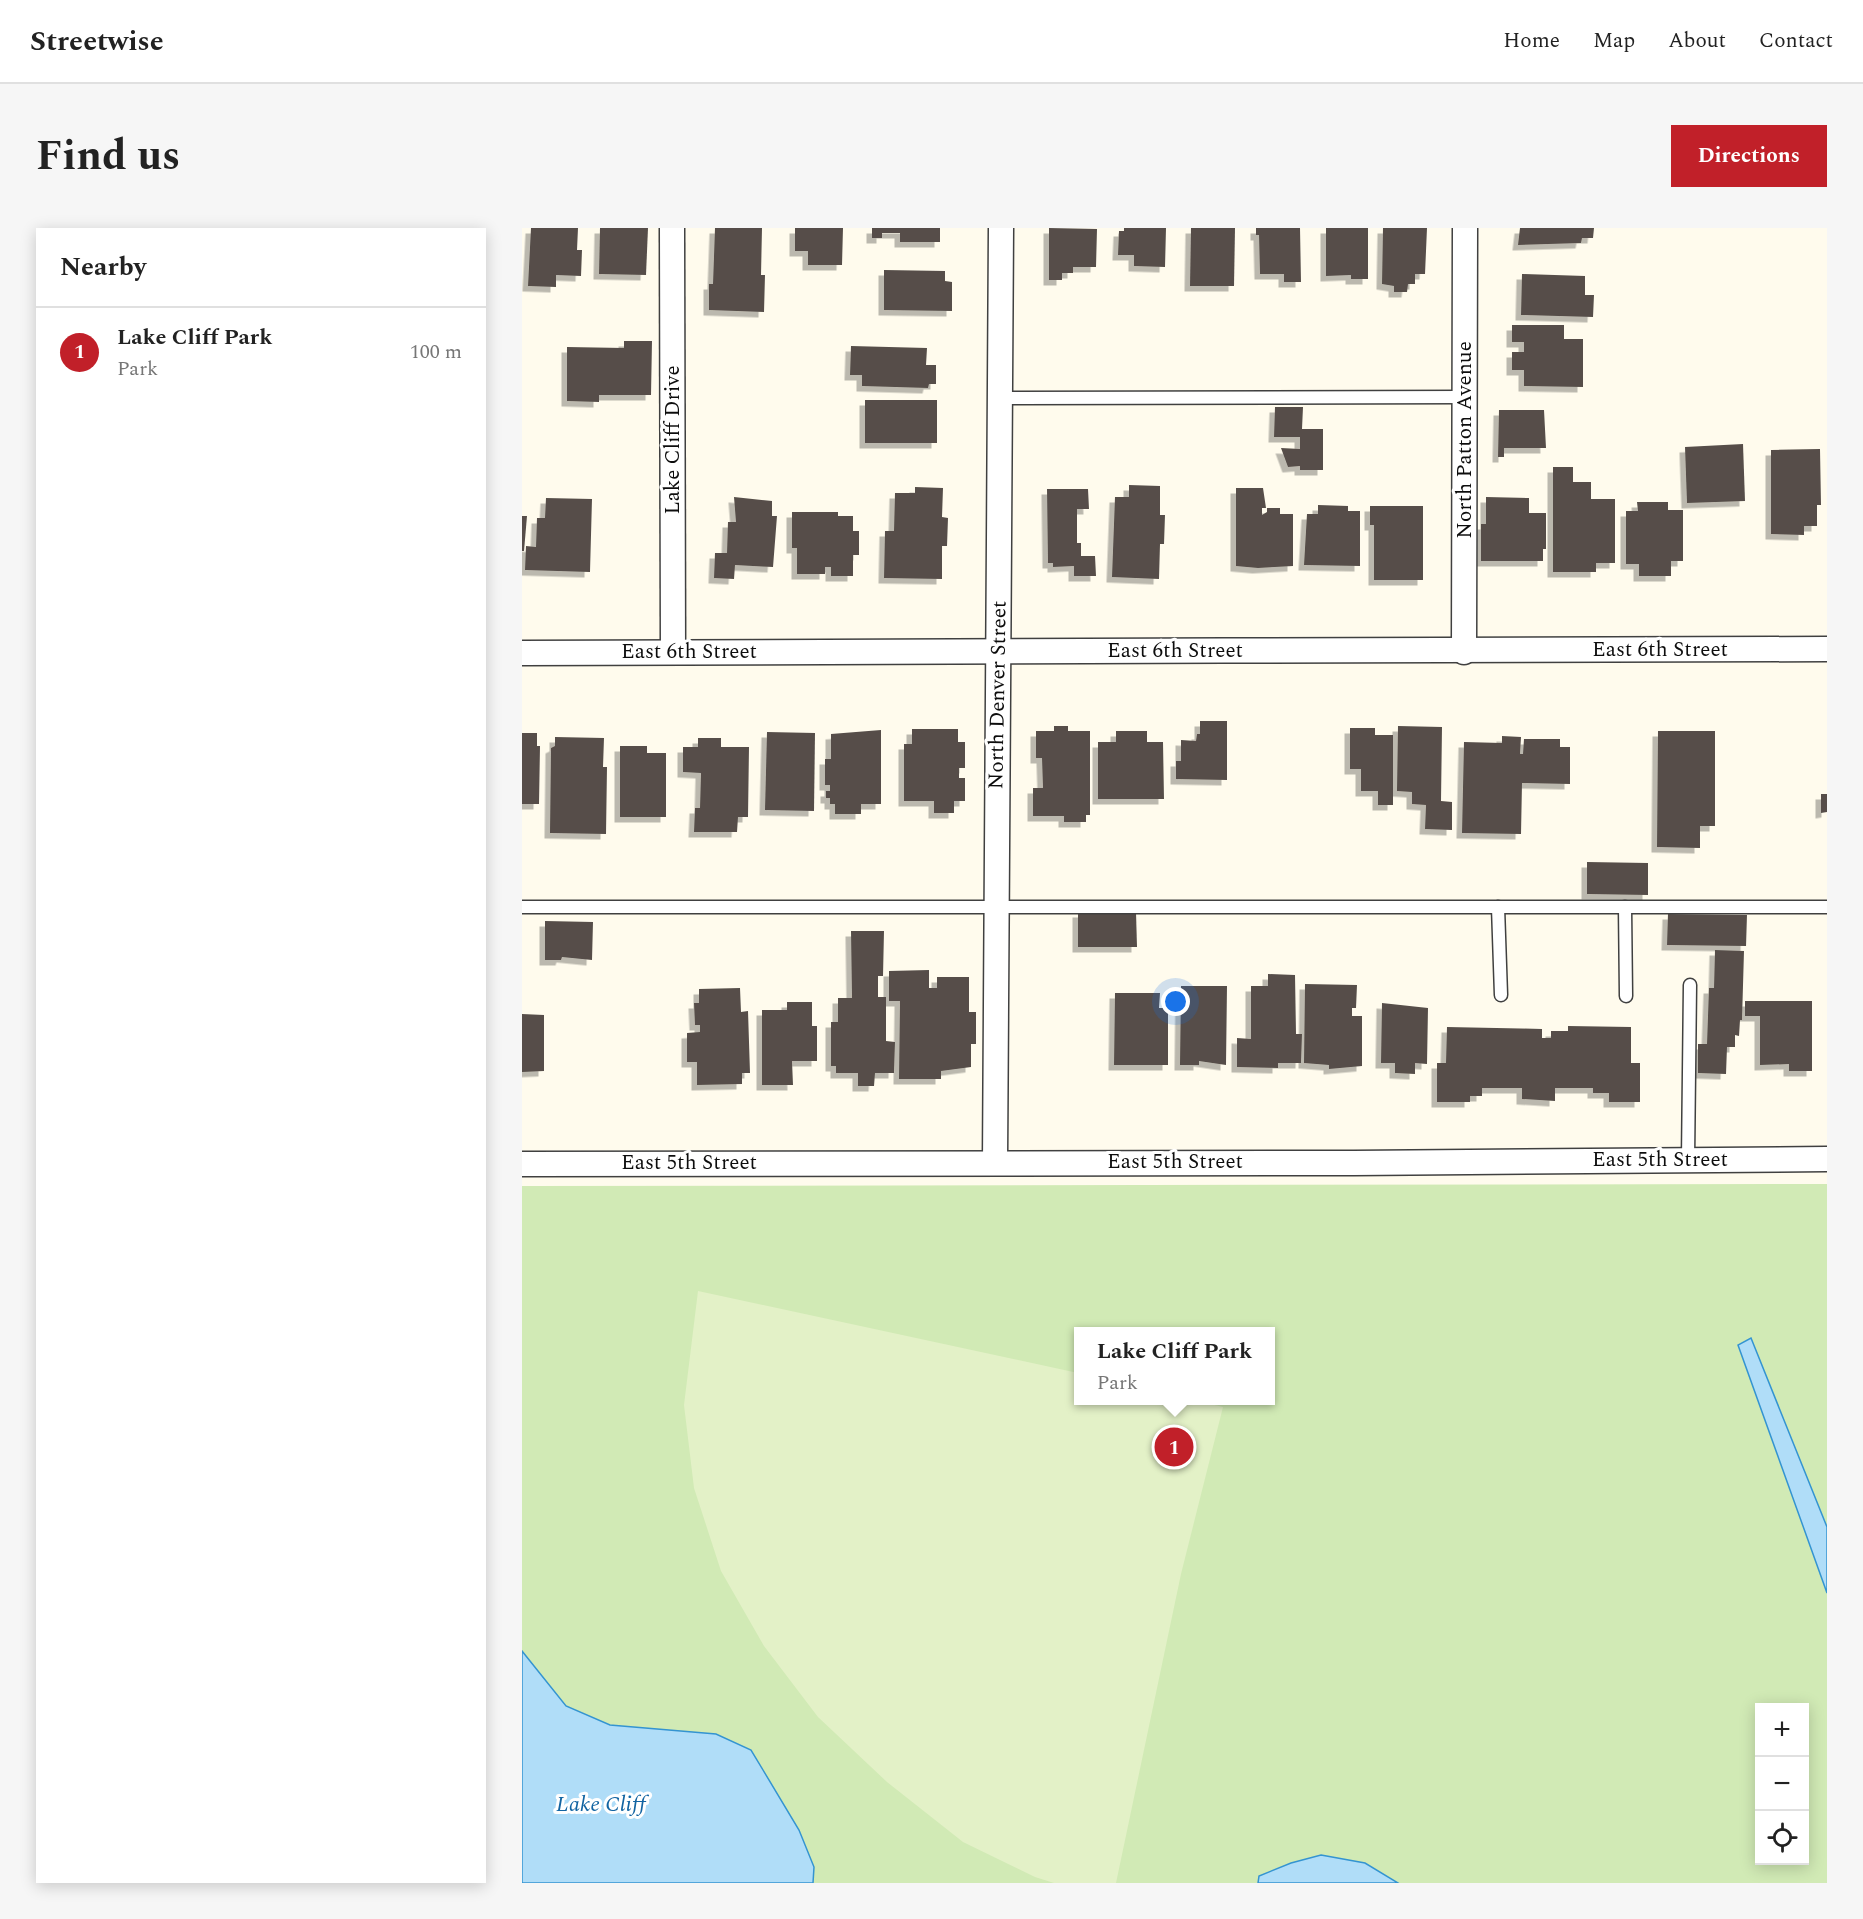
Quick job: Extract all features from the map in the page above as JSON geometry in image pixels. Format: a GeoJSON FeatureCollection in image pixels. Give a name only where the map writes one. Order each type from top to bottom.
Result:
{"type":"FeatureCollection","features":[{"type":"Feature","properties":{"kind":"street","name":"Lake Cliff Drive"},"geometry":{"type":"LineString","coordinates":[[672,228],[673,652]]}},
{"type":"Feature","properties":{"kind":"street","name":"North Denver Street"},"geometry":{"type":"LineString","coordinates":[[995,1162],[1001,228]]}},
{"type":"Feature","properties":{"kind":"street","name":"North Patton Avenue"},"geometry":{"type":"LineString","coordinates":[[1464,652],[1465,228]]}},
{"type":"Feature","properties":{"kind":"street","name":"East 6th Street"},"geometry":{"type":"LineString","coordinates":[[522,653],[999,650],[1464,652],[1827,649]]}},
{"type":"Feature","properties":{"kind":"street","name":"East 5th Street"},"geometry":{"type":"LineString","coordinates":[[522,1164],[1827,1159]]}},
{"type":"Feature","properties":{"kind":"lane"},"geometry":{"type":"LineString","coordinates":[[1001,398],[1465,397]]}},
{"type":"Feature","properties":{"kind":"lane"},"geometry":{"type":"LineString","coordinates":[[522,907],[1827,907]]}},
{"type":"Feature","properties":{"kind":"lane"},"geometry":{"type":"LineString","coordinates":[[1498,907],[1501,995]]}},
{"type":"Feature","properties":{"kind":"lane"},"geometry":{"type":"LineString","coordinates":[[1625,907],[1626,996]]}},
{"type":"Feature","properties":{"kind":"lane"},"geometry":{"type":"LineString","coordinates":[[1688,1160],[1690,985]]}},
{"type":"Feature","properties":{"kind":"green space"},"geometry":{"type":"Polygon","coordinates":[[[1827,1184],[1827,1883],[522,1883],[522,1186],[1827,1184]]]}},
{"type":"Feature","properties":{"kind":"green space"},"geometry":{"type":"Polygon","coordinates":[[[698,1291],[1074,1372],[1074,1405],[1215,1405],[1223,1407],[1181,1574],[1116,1883],[1054,1883],[1035,1877],[963,1842],[887,1782],[818,1717],[764,1646],[721,1571],[694,1488],[684,1405],[698,1291]]]}},
{"type":"Feature","properties":{"kind":"water"},"geometry":{"type":"Polygon","coordinates":[[[1751,1338],[1827,1527],[1827,1593],[1738,1345],[1751,1338]]]}},
{"type":"Feature","properties":{"kind":"water","name":"Lake Cliff"},"geometry":{"type":"Polygon","coordinates":[[[522,1651],[566,1706],[610,1725],[716,1734],[751,1750],[799,1830],[814,1867],[813,1883],[522,1883],[522,1651]]]}},
{"type":"Feature","properties":{"kind":"water"},"geometry":{"type":"Polygon","coordinates":[[[1321,1855],[1365,1863],[1398,1883],[1258,1883],[1259,1876],[1291,1863],[1321,1855]]]}},
{"type":"Feature","properties":{"kind":"building"},"geometry":{"type":"Polygon","coordinates":[[[531,228],[578,228],[577,250],[582,250],[581,276],[556,275],[556,287],[528,286],[531,228]]]}},
{"type":"Feature","properties":{"kind":"building"},"geometry":{"type":"Polygon","coordinates":[[[600,228],[648,228],[646,275],[599,274],[600,228]]]}},
{"type":"Feature","properties":{"kind":"building"},"geometry":{"type":"Polygon","coordinates":[[[715,228],[762,228],[761,275],[765,275],[764,312],[709,310],[709,284],[713,284],[715,228]]]}},
{"type":"Feature","properties":{"kind":"building"},"geometry":{"type":"Polygon","coordinates":[[[795,228],[843,228],[842,265],[808,265],[808,251],[795,251],[795,228]]]}},
{"type":"Feature","properties":{"kind":"building"},"geometry":{"type":"Polygon","coordinates":[[[872,228],[940,228],[940,242],[900,242],[900,233],[882,233],[882,238],[872,238],[872,228]]]}},
{"type":"Feature","properties":{"kind":"building"},"geometry":{"type":"Polygon","coordinates":[[[1049,228],[1097,229],[1096,267],[1073,267],[1073,273],[1062,273],[1062,280],[1049,280],[1049,228]]]}},
{"type":"Feature","properties":{"kind":"building"},"geometry":{"type":"Polygon","coordinates":[[[1124,228],[1166,228],[1165,267],[1134,266],[1134,255],[1118,255],[1119,231],[1124,231],[1124,228]]]}},
{"type":"Feature","properties":{"kind":"building"},"geometry":{"type":"Polygon","coordinates":[[[1191,228],[1235,228],[1234,286],[1190,286],[1191,228]]]}},
{"type":"Feature","properties":{"kind":"building"},"geometry":{"type":"Polygon","coordinates":[[[1256,228],[1300,228],[1301,282],[1284,282],[1284,274],[1260,274],[1259,235],[1256,235],[1256,228]]]}},
{"type":"Feature","properties":{"kind":"building"},"geometry":{"type":"Polygon","coordinates":[[[1326,228],[1368,228],[1368,279],[1351,279],[1351,275],[1326,276],[1326,228]]]}},
{"type":"Feature","properties":{"kind":"building"},"geometry":{"type":"Polygon","coordinates":[[[1383,228],[1427,228],[1425,274],[1415,274],[1415,284],[1408,284],[1407,292],[1394,292],[1394,286],[1382,284],[1383,228]]]}},
{"type":"Feature","properties":{"kind":"building"},"geometry":{"type":"Polygon","coordinates":[[[1520,228],[1594,228],[1593,238],[1582,238],[1581,243],[1518,245],[1520,228]]]}},
{"type":"Feature","properties":{"kind":"building"},"geometry":{"type":"Polygon","coordinates":[[[884,270],[945,271],[945,281],[952,282],[952,311],[884,310],[884,270]]]}},
{"type":"Feature","properties":{"kind":"building"},"geometry":{"type":"Polygon","coordinates":[[[1522,274],[1585,276],[1585,295],[1594,295],[1593,317],[1521,315],[1522,274]]]}},
{"type":"Feature","properties":{"kind":"building"},"geometry":{"type":"Polygon","coordinates":[[[1512,325],[1564,325],[1564,339],[1583,339],[1583,387],[1524,386],[1524,370],[1512,370],[1512,352],[1524,352],[1524,342],[1512,342],[1512,325]]]}},
{"type":"Feature","properties":{"kind":"building"},"geometry":{"type":"Polygon","coordinates":[[[624,341],[652,341],[651,395],[599,395],[599,402],[567,401],[567,347],[624,348],[624,341]]]}},
{"type":"Feature","properties":{"kind":"building"},"geometry":{"type":"Polygon","coordinates":[[[851,346],[927,348],[926,365],[936,365],[936,384],[929,384],[928,388],[862,386],[862,375],[850,375],[851,346]]]}},
{"type":"Feature","properties":{"kind":"building"},"geometry":{"type":"Polygon","coordinates":[[[865,400],[937,400],[937,443],[865,443],[865,400]]]}},
{"type":"Feature","properties":{"kind":"building"},"geometry":{"type":"Polygon","coordinates":[[[1275,407],[1303,407],[1302,429],[1323,429],[1323,470],[1300,470],[1300,466],[1288,467],[1281,448],[1300,449],[1300,437],[1274,437],[1275,407]]]}},
{"type":"Feature","properties":{"kind":"building"},"geometry":{"type":"Polygon","coordinates":[[[1499,410],[1544,410],[1546,448],[1504,448],[1504,457],[1498,457],[1499,410]]]}},
{"type":"Feature","properties":{"kind":"building"},"geometry":{"type":"Polygon","coordinates":[[[1743,444],[1745,501],[1687,503],[1685,447],[1743,444]]]}},
{"type":"Feature","properties":{"kind":"building"},"geometry":{"type":"Polygon","coordinates":[[[1820,449],[1821,505],[1817,505],[1817,526],[1804,526],[1804,535],[1771,534],[1771,450],[1820,449]]]}},
{"type":"Feature","properties":{"kind":"building"},"geometry":{"type":"Polygon","coordinates":[[[1553,467],[1573,467],[1573,482],[1591,482],[1591,499],[1615,499],[1615,563],[1596,563],[1596,572],[1553,572],[1553,467]]]}},
{"type":"Feature","properties":{"kind":"building"},"geometry":{"type":"Polygon","coordinates":[[[1129,485],[1160,486],[1160,515],[1165,515],[1164,544],[1160,544],[1159,579],[1112,577],[1115,497],[1129,497],[1129,485]]]}},
{"type":"Feature","properties":{"kind":"building"},"geometry":{"type":"Polygon","coordinates":[[[915,487],[943,488],[942,517],[948,518],[947,546],[942,546],[942,579],[884,578],[885,531],[894,531],[895,493],[915,493],[915,487]]]}},
{"type":"Feature","properties":{"kind":"building"},"geometry":{"type":"Polygon","coordinates":[[[1236,488],[1263,488],[1266,508],[1262,508],[1262,515],[1267,512],[1267,508],[1280,508],[1280,514],[1293,514],[1293,566],[1258,568],[1236,566],[1236,488]]]}},
{"type":"Feature","properties":{"kind":"building"},"geometry":{"type":"Polygon","coordinates":[[[1047,489],[1088,489],[1089,509],[1077,509],[1077,543],[1081,543],[1081,556],[1095,556],[1096,576],[1074,576],[1074,566],[1053,567],[1053,563],[1048,563],[1047,489]]]}},
{"type":"Feature","properties":{"kind":"building"},"geometry":{"type":"Polygon","coordinates":[[[734,497],[772,501],[772,516],[777,516],[773,567],[735,565],[734,579],[714,578],[715,553],[727,553],[728,522],[736,522],[734,497]]]}},
{"type":"Feature","properties":{"kind":"building"},"geometry":{"type":"Polygon","coordinates":[[[1486,497],[1529,498],[1529,513],[1546,513],[1546,549],[1543,549],[1543,561],[1481,561],[1481,524],[1486,524],[1486,497]]]}},
{"type":"Feature","properties":{"kind":"building"},"geometry":{"type":"Polygon","coordinates":[[[546,498],[592,499],[590,572],[525,570],[526,546],[536,547],[537,518],[545,518],[546,498]]]}},
{"type":"Feature","properties":{"kind":"building"},"geometry":{"type":"Polygon","coordinates":[[[1637,502],[1668,502],[1668,510],[1683,510],[1683,561],[1671,561],[1671,576],[1639,576],[1639,564],[1626,564],[1626,511],[1638,511],[1637,502]]]}},
{"type":"Feature","properties":{"kind":"building"},"geometry":{"type":"Polygon","coordinates":[[[1318,505],[1348,506],[1348,511],[1360,511],[1360,566],[1304,565],[1307,514],[1318,514],[1318,505]]]}},
{"type":"Feature","properties":{"kind":"building"},"geometry":{"type":"Polygon","coordinates":[[[1370,506],[1423,506],[1423,580],[1374,580],[1374,525],[1370,525],[1370,506]]]}},
{"type":"Feature","properties":{"kind":"building"},"geometry":{"type":"Polygon","coordinates":[[[792,512],[838,512],[838,516],[853,516],[853,531],[859,531],[859,555],[853,555],[853,576],[831,576],[831,567],[825,567],[825,574],[797,574],[797,548],[792,548],[792,512]]]}},
{"type":"Feature","properties":{"kind":"building"},"geometry":{"type":"Polygon","coordinates":[[[522,516],[527,516],[524,551],[522,551],[522,516]]]}},
{"type":"Feature","properties":{"kind":"building"},"geometry":{"type":"Polygon","coordinates":[[[1200,721],[1227,721],[1227,780],[1176,779],[1176,761],[1181,761],[1181,740],[1196,741],[1197,734],[1200,734],[1200,721]]]}},
{"type":"Feature","properties":{"kind":"building"},"geometry":{"type":"Polygon","coordinates":[[[1054,726],[1068,726],[1068,731],[1090,731],[1090,815],[1086,815],[1086,822],[1064,822],[1064,816],[1033,816],[1033,788],[1043,788],[1042,758],[1036,758],[1036,731],[1054,731],[1054,726]]]}},
{"type":"Feature","properties":{"kind":"building"},"geometry":{"type":"Polygon","coordinates":[[[1398,726],[1442,727],[1441,801],[1452,802],[1452,830],[1425,829],[1426,805],[1412,804],[1412,792],[1397,791],[1398,726]]]}},
{"type":"Feature","properties":{"kind":"building"},"geometry":{"type":"Polygon","coordinates":[[[1350,728],[1375,728],[1375,735],[1393,735],[1393,805],[1378,805],[1378,791],[1361,791],[1361,769],[1350,769],[1350,728]]]}},
{"type":"Feature","properties":{"kind":"building"},"geometry":{"type":"Polygon","coordinates":[[[912,729],[958,729],[958,742],[965,742],[965,768],[959,768],[959,778],[965,778],[965,801],[954,801],[954,813],[934,813],[934,801],[904,801],[904,744],[912,744],[912,729]]]}},
{"type":"Feature","properties":{"kind":"building"},"geometry":{"type":"Polygon","coordinates":[[[881,730],[881,804],[861,804],[861,814],[835,814],[835,804],[830,804],[830,798],[826,798],[826,791],[830,791],[830,785],[825,785],[825,759],[831,759],[831,734],[881,730]]]}},
{"type":"Feature","properties":{"kind":"building"},"geometry":{"type":"Polygon","coordinates":[[[1116,731],[1147,731],[1147,742],[1163,742],[1164,799],[1098,799],[1098,742],[1116,742],[1116,731]]]}},
{"type":"Feature","properties":{"kind":"building"},"geometry":{"type":"Polygon","coordinates":[[[1658,731],[1715,731],[1715,826],[1700,826],[1700,848],[1657,847],[1658,731]]]}},
{"type":"Feature","properties":{"kind":"building"},"geometry":{"type":"Polygon","coordinates":[[[767,732],[815,733],[814,811],[765,810],[767,732]]]}},
{"type":"Feature","properties":{"kind":"building"},"geometry":{"type":"Polygon","coordinates":[[[522,733],[537,733],[537,746],[540,746],[539,804],[522,804],[522,733]]]}},
{"type":"Feature","properties":{"kind":"building"},"geometry":{"type":"Polygon","coordinates":[[[1502,736],[1521,737],[1520,754],[1523,754],[1524,739],[1560,739],[1560,747],[1570,747],[1570,784],[1522,783],[1521,834],[1462,833],[1464,742],[1502,743],[1502,736]]]}},
{"type":"Feature","properties":{"kind":"building"},"geometry":{"type":"Polygon","coordinates":[[[555,737],[604,738],[603,767],[607,767],[606,834],[550,833],[551,748],[555,746],[555,737]]]}},
{"type":"Feature","properties":{"kind":"building"},"geometry":{"type":"Polygon","coordinates":[[[698,738],[721,738],[721,747],[749,747],[748,817],[738,817],[737,832],[694,832],[695,808],[700,808],[701,773],[683,772],[683,747],[698,747],[698,738]]]}},
{"type":"Feature","properties":{"kind":"building"},"geometry":{"type":"Polygon","coordinates":[[[620,746],[647,746],[647,753],[666,753],[666,817],[620,817],[620,746]]]}},
{"type":"Feature","properties":{"kind":"building"},"geometry":{"type":"Polygon","coordinates":[[[1821,794],[1827,794],[1827,812],[1821,813],[1821,794]]]}},
{"type":"Feature","properties":{"kind":"building"},"geometry":{"type":"Polygon","coordinates":[[[1587,862],[1648,863],[1648,895],[1587,894],[1587,862]]]}},
{"type":"Feature","properties":{"kind":"building"},"geometry":{"type":"Polygon","coordinates":[[[1078,912],[1136,912],[1137,947],[1078,947],[1078,912]]]}},
{"type":"Feature","properties":{"kind":"building"},"geometry":{"type":"Polygon","coordinates":[[[1668,914],[1747,915],[1746,946],[1667,945],[1668,914]]]}},
{"type":"Feature","properties":{"kind":"building"},"geometry":{"type":"Polygon","coordinates":[[[545,921],[593,922],[592,960],[562,957],[561,960],[545,960],[545,921]]]}},
{"type":"Feature","properties":{"kind":"building"},"geometry":{"type":"Polygon","coordinates":[[[851,931],[884,931],[883,976],[878,976],[878,997],[886,997],[886,1041],[895,1042],[894,1073],[875,1073],[874,1086],[858,1086],[858,1073],[836,1073],[836,1066],[831,1066],[831,1022],[838,1022],[838,998],[852,998],[851,931]]]}},
{"type":"Feature","properties":{"kind":"building"},"geometry":{"type":"Polygon","coordinates":[[[1715,950],[1744,951],[1742,1020],[1740,1020],[1739,1036],[1735,1035],[1735,1047],[1727,1047],[1726,1074],[1698,1073],[1698,1044],[1707,1044],[1709,988],[1714,988],[1715,950]]]}},
{"type":"Feature","properties":{"kind":"building"},"geometry":{"type":"Polygon","coordinates":[[[929,970],[929,988],[937,988],[937,977],[969,977],[969,1012],[976,1012],[976,1044],[971,1044],[971,1067],[941,1071],[941,1079],[899,1079],[900,1001],[889,1001],[889,971],[929,970]]]}},
{"type":"Feature","properties":{"kind":"building"},"geometry":{"type":"Polygon","coordinates":[[[1268,974],[1295,975],[1296,1034],[1302,1034],[1301,1063],[1278,1063],[1278,1068],[1237,1067],[1237,1038],[1251,1039],[1251,986],[1268,986],[1268,974]]]}},
{"type":"Feature","properties":{"kind":"building"},"geometry":{"type":"Polygon","coordinates":[[[1305,984],[1357,985],[1356,1008],[1352,1008],[1352,1016],[1362,1016],[1362,1066],[1329,1069],[1329,1065],[1304,1063],[1305,984]]]}},
{"type":"Feature","properties":{"kind":"building"},"geometry":{"type":"Polygon","coordinates":[[[1181,986],[1227,986],[1226,1065],[1199,1061],[1199,1065],[1180,1065],[1181,986]]]}},
{"type":"Feature","properties":{"kind":"building"},"geometry":{"type":"Polygon","coordinates":[[[740,988],[741,1012],[748,1011],[750,1073],[742,1073],[742,1084],[697,1085],[697,1062],[687,1062],[687,1033],[700,1032],[700,1025],[695,1025],[694,1003],[699,1003],[699,989],[740,988]]]}},
{"type":"Feature","properties":{"kind":"building"},"geometry":{"type":"Polygon","coordinates":[[[1115,993],[1160,993],[1159,1008],[1168,1008],[1168,1065],[1114,1065],[1115,993]]]}},
{"type":"Feature","properties":{"kind":"building"},"geometry":{"type":"Polygon","coordinates":[[[1745,1001],[1812,1001],[1812,1071],[1789,1071],[1789,1064],[1760,1065],[1760,1016],[1745,1016],[1745,1001]]]}},
{"type":"Feature","properties":{"kind":"building"},"geometry":{"type":"Polygon","coordinates":[[[787,1002],[812,1002],[812,1026],[817,1026],[817,1061],[792,1061],[793,1085],[762,1085],[762,1010],[787,1010],[787,1002]]]}},
{"type":"Feature","properties":{"kind":"building"},"geometry":{"type":"Polygon","coordinates":[[[1382,1003],[1428,1008],[1427,1064],[1415,1063],[1415,1074],[1395,1073],[1395,1063],[1381,1063],[1382,1003]]]}},
{"type":"Feature","properties":{"kind":"building"},"geometry":{"type":"Polygon","coordinates":[[[522,1014],[544,1015],[544,1071],[522,1072],[522,1014]]]}},
{"type":"Feature","properties":{"kind":"building"},"geometry":{"type":"Polygon","coordinates":[[[1568,1026],[1631,1027],[1631,1063],[1640,1063],[1640,1102],[1609,1102],[1609,1093],[1593,1093],[1593,1088],[1555,1088],[1555,1101],[1522,1099],[1522,1088],[1482,1088],[1482,1096],[1470,1096],[1470,1102],[1437,1102],[1437,1063],[1446,1063],[1447,1027],[1542,1029],[1542,1038],[1551,1038],[1551,1031],[1568,1031],[1568,1026]]]}},
{"type":"Feature","properties":{"kind":"place","name":"Lake Cliff Park"},"geometry":{"type":"Point","coordinates":[1174,1447]}}]}
